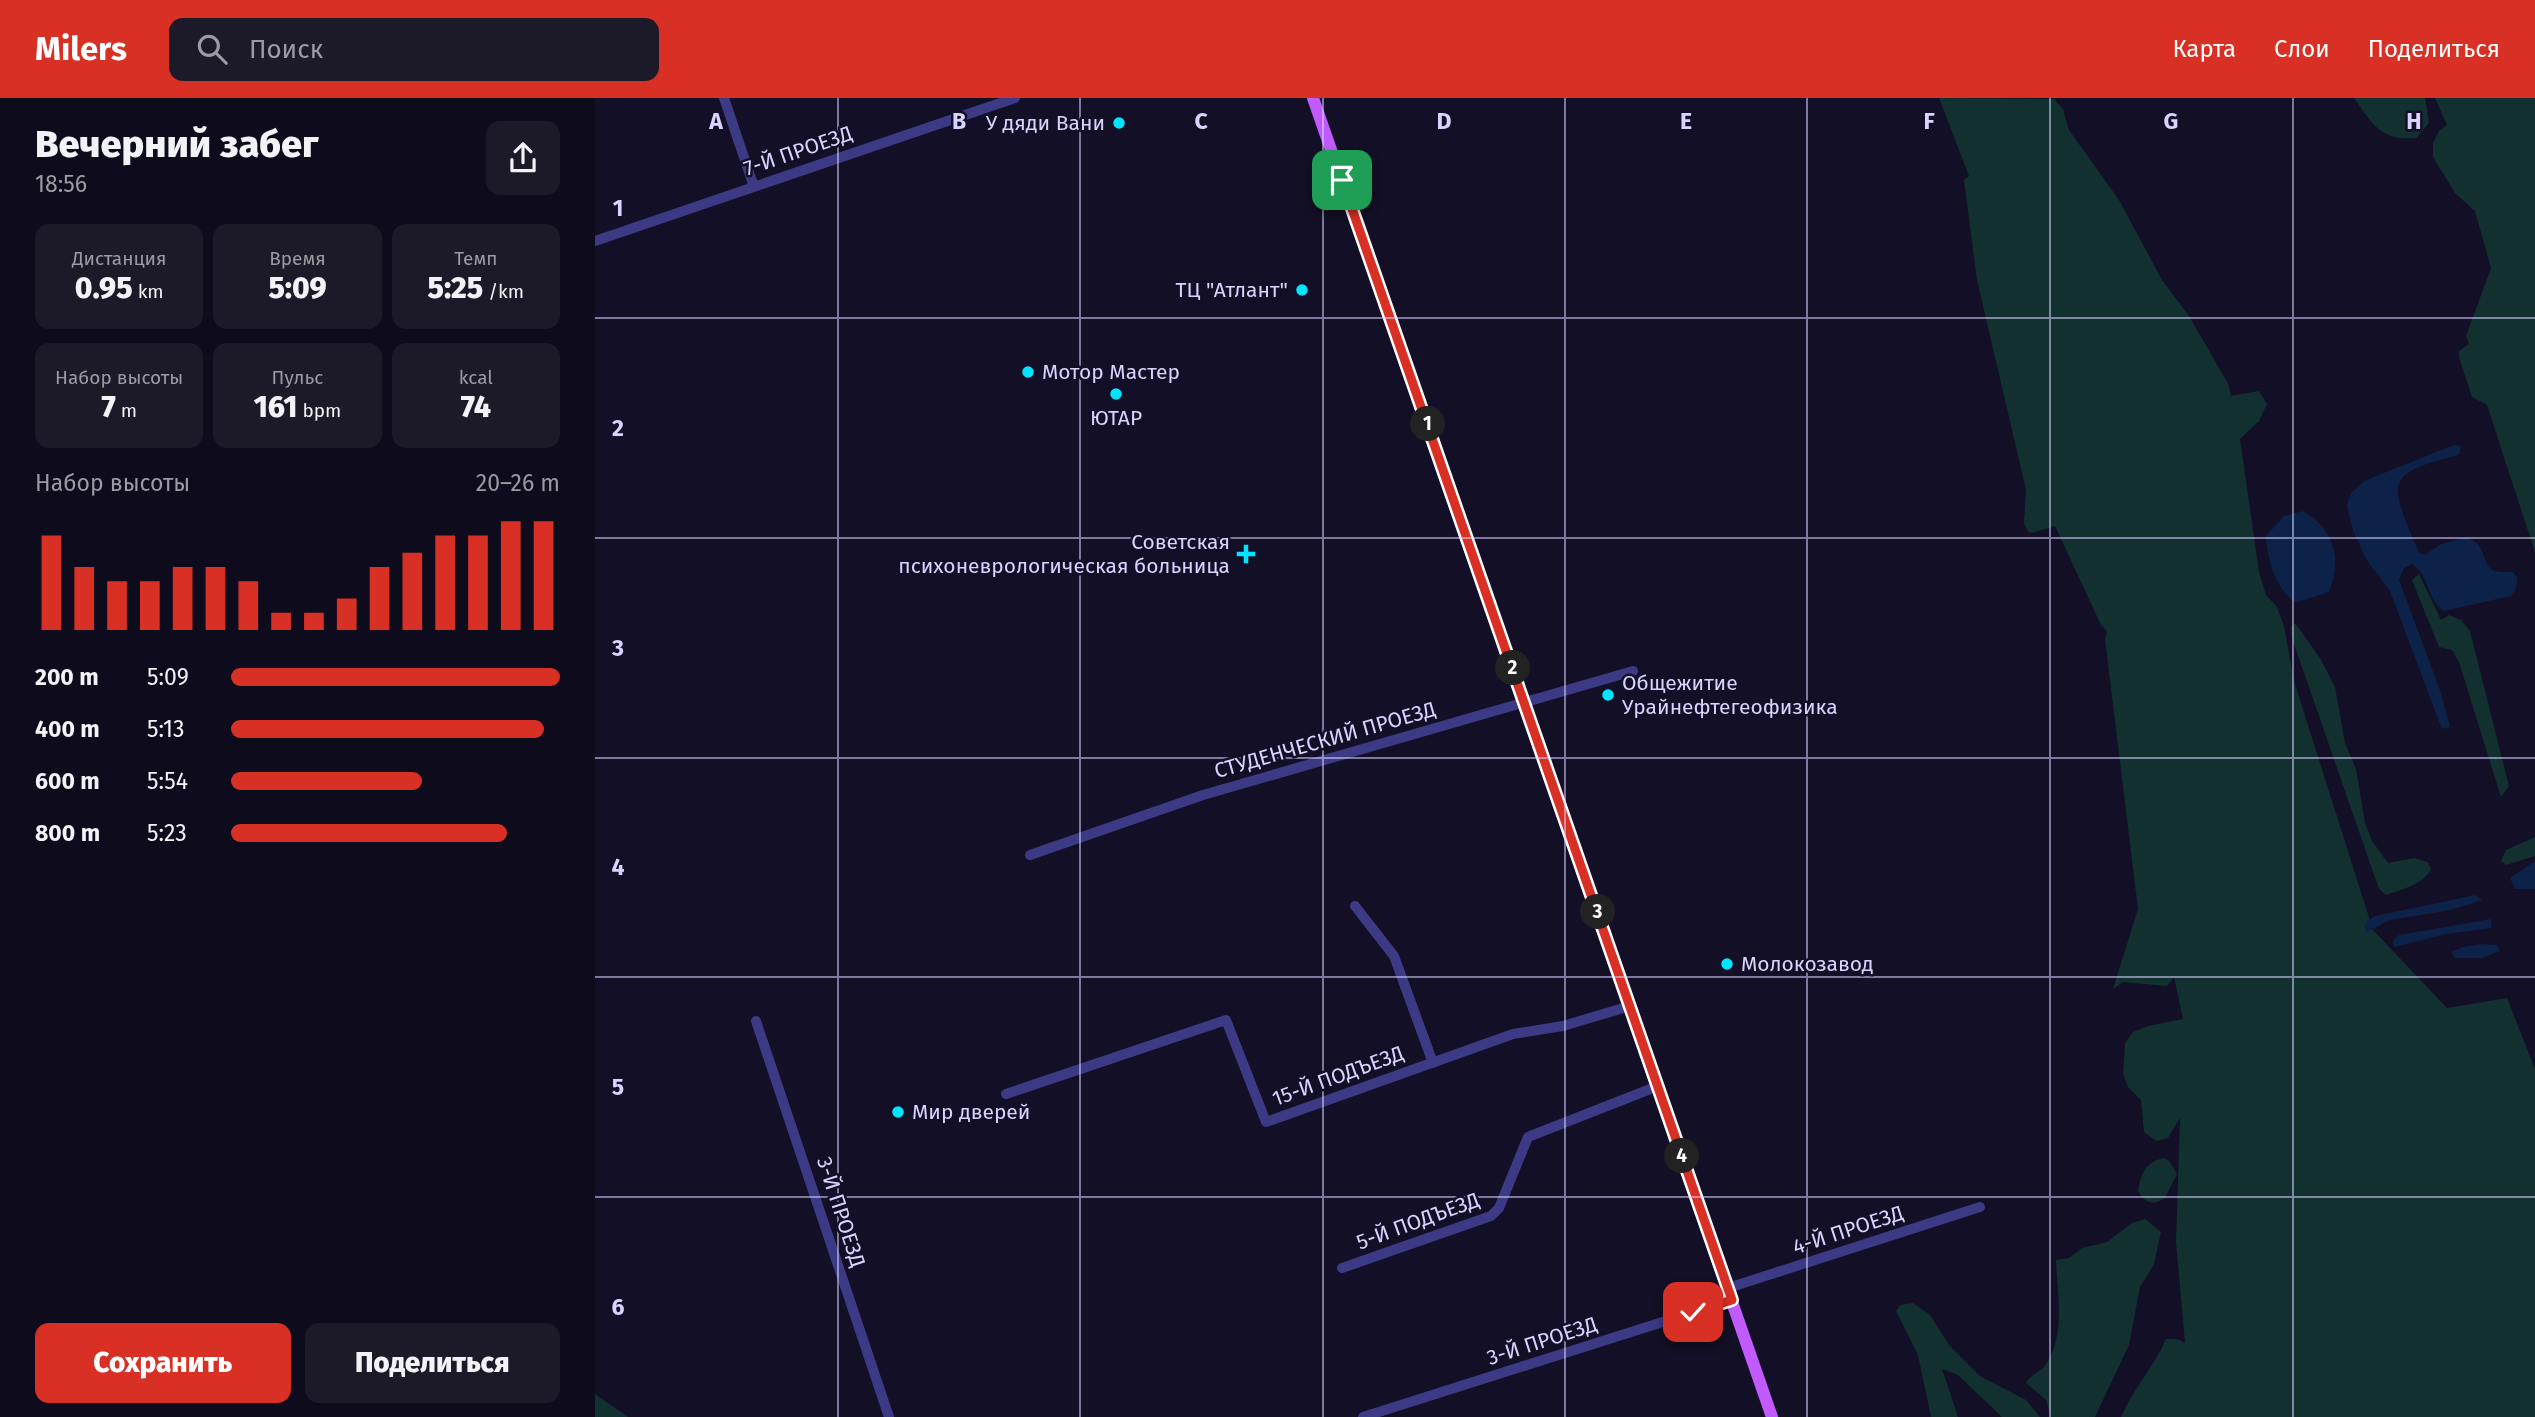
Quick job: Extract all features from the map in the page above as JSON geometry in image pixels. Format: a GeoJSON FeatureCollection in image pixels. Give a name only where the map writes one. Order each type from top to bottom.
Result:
{"type":"FeatureCollection","features":[{"type":"Feature","properties":{"kind":"main road"},"geometry":{"type":"LineString","coordinates":[[1313,98],[1772,1417]]}},
{"type":"Feature","properties":{"kind":"street"},"geometry":{"type":"LineString","coordinates":[[724,98],[754,187]]}},
{"type":"Feature","properties":{"kind":"street","name":"7-Й ПРОЕЗД"},"geometry":{"type":"LineString","coordinates":[[595,241],[1014,98]]}},
{"type":"Feature","properties":{"kind":"street","name":"СТУДЕНЧЕСКИЙ ПРОЕЗД"},"geometry":{"type":"LineString","coordinates":[[1030,855],[1215,792],[1633,671]]}},
{"type":"Feature","properties":{"kind":"street"},"geometry":{"type":"LineString","coordinates":[[1355,906],[1394,956],[1433,1063]]}},
{"type":"Feature","properties":{"kind":"street","name":"15-Й ПОДЪЕЗД"},"geometry":{"type":"LineString","coordinates":[[1006,1094],[1226,1020],[1266,1122],[1513,1034],[1563,1026],[1630,1006]]}},
{"type":"Feature","properties":{"kind":"street","name":"3-Й ПРОЕЗД"},"geometry":{"type":"LineString","coordinates":[[756,1021],[888,1417]]}},
{"type":"Feature","properties":{"kind":"street","name":"5-Й ПОДЪЕЗД"},"geometry":{"type":"LineString","coordinates":[[1342,1268],[1492,1216],[1499,1208],[1528,1137],[1658,1086]]}},
{"type":"Feature","properties":{"kind":"street","name":"4-Й ПРОЕЗД"},"geometry":{"type":"LineString","coordinates":[[1730,1294],[1980,1208]]}},
{"type":"Feature","properties":{"kind":"street","name":"3-Й ПРОЕЗД"},"geometry":{"type":"LineString","coordinates":[[1363,1417],[1730,1294]]}},
{"type":"Feature","properties":{"kind":"green space"},"geometry":{"type":"Polygon","coordinates":[[[1939,98],[2054,99],[2063,109],[2069,130],[2119,200],[2162,280],[2189,316],[2229,385],[2231,396],[2259,391],[2267,404],[2259,421],[2240,439],[2259,572],[2266,595],[2277,607],[2284,626],[2294,681],[2373,930],[2447,1008],[2507,998],[2535,1069],[2535,1417],[2121,1417],[2166,1339],[2178,1339],[2185,1343],[2176,1242],[2180,1118],[2168,1138],[2156,1141],[2144,1132],[2141,1100],[2128,1087],[2123,1074],[2125,1043],[2133,1032],[2183,1019],[2174,977],[2167,986],[2123,982],[2113,989],[2138,909],[2105,639],[2107,631],[2101,625],[2055,526],[2032,533],[2028,532],[2024,523],[2026,490],[1977,280],[1964,180],[1969,176],[1939,98]]]}},
{"type":"Feature","properties":{"kind":"green space"},"geometry":{"type":"Polygon","coordinates":[[[2354,98],[2425,98],[2429,123],[2416,138],[2394,137],[2379,129],[2354,98]]]}},
{"type":"Feature","properties":{"kind":"green space"},"geometry":{"type":"Polygon","coordinates":[[[2435,98],[2535,98],[2535,552],[2487,405],[2472,397],[2459,357],[2459,351],[2469,344],[2466,336],[2491,268],[2475,211],[2455,193],[2433,157],[2433,143],[2439,131],[2447,125],[2435,98]]]}},
{"type":"Feature","properties":{"kind":"green space"},"geometry":{"type":"Polygon","coordinates":[[[2419,574],[2441,620],[2449,615],[2461,620],[2470,631],[2509,786],[2501,797],[2459,662],[2452,650],[2439,647],[2412,580],[2419,574]]]}},
{"type":"Feature","properties":{"kind":"green space"},"geometry":{"type":"Polygon","coordinates":[[[2295,623],[2320,658],[2335,687],[2345,743],[2356,769],[2365,823],[2372,841],[2388,863],[2414,858],[2428,862],[2431,869],[2428,874],[2411,886],[2386,895],[2379,889],[2293,641],[2291,628],[2295,623]]]}},
{"type":"Feature","properties":{"kind":"green space"},"geometry":{"type":"Polygon","coordinates":[[[2535,837],[2535,856],[2506,865],[2501,861],[2506,850],[2535,837]]]}},
{"type":"Feature","properties":{"kind":"green space"},"geometry":{"type":"Polygon","coordinates":[[[2165,1158],[2177,1174],[2165,1198],[2149,1202],[2138,1190],[2141,1178],[2149,1165],[2165,1158]]]}},
{"type":"Feature","properties":{"kind":"green space"},"geometry":{"type":"Polygon","coordinates":[[[2145,1219],[2161,1232],[2154,1264],[2140,1287],[2129,1345],[2095,1417],[2051,1417],[2046,1400],[2026,1383],[2044,1367],[2056,1340],[2059,1313],[2056,1260],[2069,1258],[2082,1248],[2107,1242],[2132,1223],[2145,1219]]]}},
{"type":"Feature","properties":{"kind":"green space"},"geometry":{"type":"Polygon","coordinates":[[[1913,1303],[1930,1315],[1949,1345],[1980,1376],[2026,1400],[2040,1417],[2002,1417],[1958,1375],[1942,1369],[1958,1417],[1931,1417],[1918,1355],[1896,1311],[1900,1305],[1913,1303]]]}},
{"type":"Feature","properties":{"kind":"green space"},"geometry":{"type":"Polygon","coordinates":[[[595,1394],[628,1417],[595,1417],[595,1394]]]}},
{"type":"Feature","properties":{"kind":"water"},"geometry":{"type":"Polygon","coordinates":[[[2454,445],[2461,446],[2459,455],[2415,469],[2404,476],[2398,486],[2402,512],[2419,553],[2425,555],[2441,544],[2467,537],[2478,544],[2492,570],[2513,572],[2518,578],[2511,596],[2444,611],[2434,601],[2418,569],[2412,564],[2404,568],[2399,580],[2441,693],[2450,727],[2442,729],[2390,591],[2366,559],[2353,531],[2347,505],[2351,493],[2366,480],[2454,445]]]}},
{"type":"Feature","properties":{"kind":"water"},"geometry":{"type":"Polygon","coordinates":[[[2303,511],[2329,536],[2335,568],[2329,592],[2297,602],[2290,598],[2278,583],[2268,553],[2266,536],[2284,516],[2303,511]]]}},
{"type":"Feature","properties":{"kind":"water"},"geometry":{"type":"Polygon","coordinates":[[[2535,861],[2535,889],[2515,889],[2510,878],[2535,861]]]}},
{"type":"Feature","properties":{"kind":"water"},"geometry":{"type":"Polygon","coordinates":[[[2475,895],[2483,900],[2451,910],[2390,920],[2367,932],[2364,927],[2366,921],[2375,916],[2475,895]]]}},
{"type":"Feature","properties":{"kind":"water"},"geometry":{"type":"Polygon","coordinates":[[[2491,919],[2491,928],[2446,934],[2394,947],[2393,940],[2399,935],[2491,919]]]}},
{"type":"Feature","properties":{"kind":"water"},"geometry":{"type":"Polygon","coordinates":[[[2497,945],[2500,951],[2483,958],[2455,958],[2451,952],[2463,947],[2497,945]]]}},
{"type":"Feature","properties":{"kind":"place","name":"У дяди Вани"},"geometry":{"type":"Point","coordinates":[1119,123]}},
{"type":"Feature","properties":{"kind":"place","name":"ТЦ \"Атлант\""},"geometry":{"type":"Point","coordinates":[1302,290]}},
{"type":"Feature","properties":{"kind":"place","name":"Мотор Мастер"},"geometry":{"type":"Point","coordinates":[1028,372]}},
{"type":"Feature","properties":{"kind":"place","name":"ЮТАР"},"geometry":{"type":"Point","coordinates":[1116,394]}},
{"type":"Feature","properties":{"kind":"place","name":"Советская психоневрологическая больница"},"geometry":{"type":"Point","coordinates":[1246,554]}},
{"type":"Feature","properties":{"kind":"place","name":"Общежитие Урайнефтегеофизика"},"geometry":{"type":"Point","coordinates":[1608,695]}},
{"type":"Feature","properties":{"kind":"place","name":"Молокозавод"},"geometry":{"type":"Point","coordinates":[1727,964]}},
{"type":"Feature","properties":{"kind":"place","name":"Мир дверей"},"geometry":{"type":"Point","coordinates":[898,1112]}},
{"type":"Feature","properties":{"kind":"route"},"geometry":{"type":"LineString","coordinates":[[1342,180],[1732,1300],[1693,1312]]}}]}
